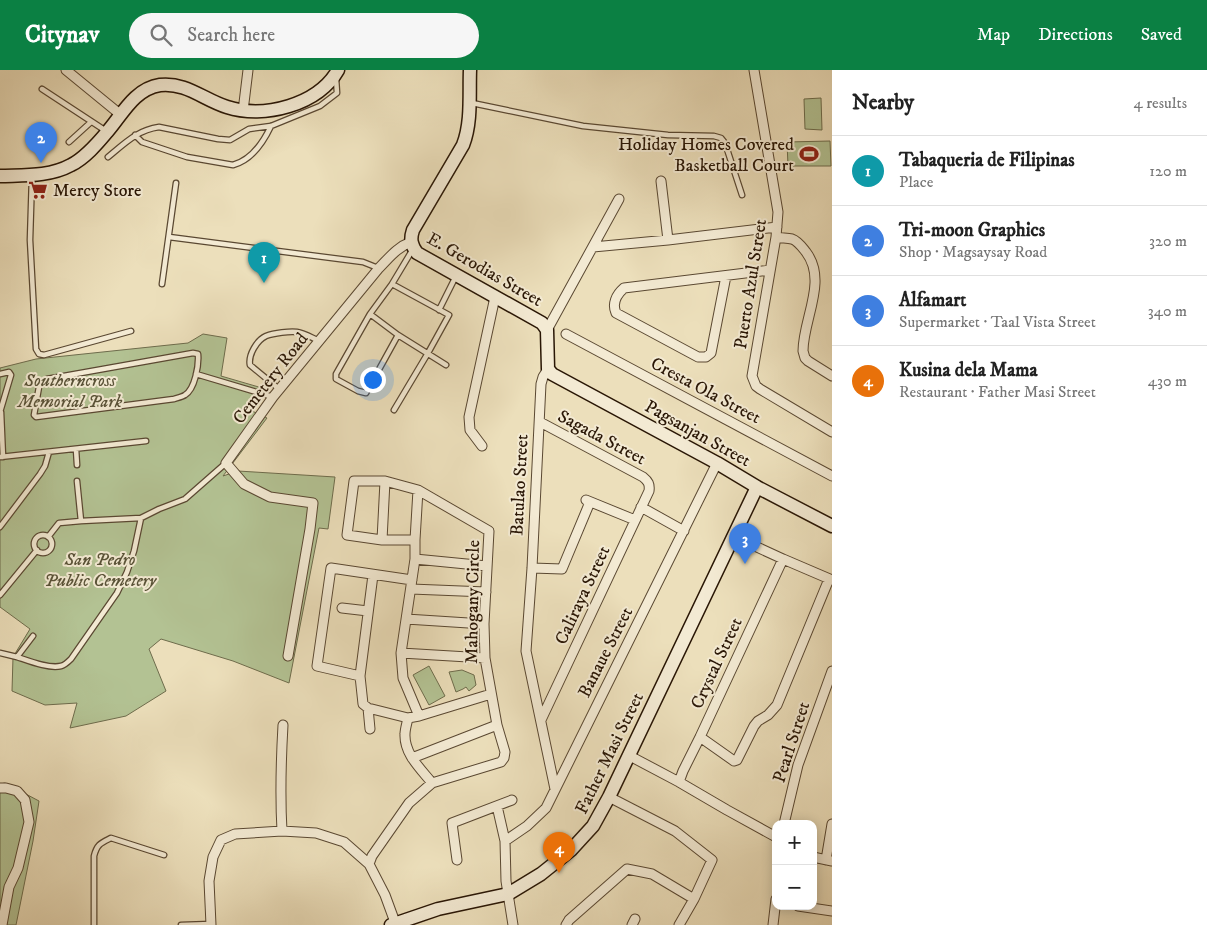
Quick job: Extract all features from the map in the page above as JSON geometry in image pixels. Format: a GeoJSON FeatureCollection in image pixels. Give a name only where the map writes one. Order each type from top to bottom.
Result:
{"type":"FeatureCollection","features":[{"type":"Feature","properties":{"kind":"street"},"geometry":{"type":"LineString","coordinates":[[66,70],[120,115]]}},
{"type":"Feature","properties":{"kind":"street"},"geometry":{"type":"LineString","coordinates":[[243,111],[248,70]]}},
{"type":"Feature","properties":{"kind":"street","name":"E. Gerodias Street"},"geometry":{"type":"LineString","coordinates":[[470,70],[466,138],[413,230],[411,236],[412,245],[417,253],[538,319],[547,330]]}},
{"type":"Feature","properties":{"kind":"street","name":"Puerto Azul Street"},"geometry":{"type":"LineString","coordinates":[[754,70],[778,212],[776,237],[752,371],[753,381],[760,389],[832,432]]}},
{"type":"Feature","properties":{"kind":"street"},"geometry":{"type":"LineString","coordinates":[[0,176],[44,174],[70,165],[90,151],[140,92],[158,85],[179,86],[224,106],[243,111],[257,112],[295,104],[320,91],[337,72]]}},
{"type":"Feature","properties":{"kind":"street"},"geometry":{"type":"LineString","coordinates":[[662,181],[668,240]]}},
{"type":"Feature","properties":{"kind":"street","name":"Batulao Street"},"geometry":{"type":"LineString","coordinates":[[555,789],[526,651],[541,384],[543,376],[548,369],[547,330],[619,199]]}},
{"type":"Feature","properties":{"kind":"street"},"geometry":{"type":"LineString","coordinates":[[593,247],[777,227]]}},
{"type":"Feature","properties":{"kind":"street"},"geometry":{"type":"LineString","coordinates":[[776,237],[792,239],[801,245],[809,256],[814,270],[815,284],[803,351],[808,361],[832,376]]}},
{"type":"Feature","properties":{"kind":"street","name":"Cemetery Road"},"geometry":{"type":"LineString","coordinates":[[226,463],[276,393],[379,268],[404,244],[412,245]]}},
{"type":"Feature","properties":{"kind":"street"},"geometry":{"type":"LineString","coordinates":[[726,276],[711,353],[706,357],[698,357],[616,313],[614,309],[614,303],[620,291],[624,288],[770,270]]}},
{"type":"Feature","properties":{"kind":"street"},"geometry":{"type":"LineString","coordinates":[[482,446],[470,430],[469,417],[496,297]]}},
{"type":"Feature","properties":{"kind":"street","name":"Cresta Ola Street"},"geometry":{"type":"LineString","coordinates":[[566,334],[832,476]]}},
{"type":"Feature","properties":{"kind":"street","name":"Pagsanjan Street"},"geometry":{"type":"LineString","coordinates":[[548,369],[552,374],[717,463],[757,487],[831,522]]}},
{"type":"Feature","properties":{"kind":"street","name":"Sagada Street"},"geometry":{"type":"LineString","coordinates":[[540,422],[648,482]]}},
{"type":"Feature","properties":{"kind":"street"},"geometry":{"type":"LineString","coordinates":[[226,463],[244,484],[270,497],[313,503],[288,656]]}},
{"type":"Feature","properties":{"kind":"street","name":"Banaue Street"},"geometry":{"type":"LineString","coordinates":[[505,841],[528,826],[546,808],[717,463]]}},
{"type":"Feature","properties":{"kind":"street","name":"Mahogany Circle"},"geometry":{"type":"LineString","coordinates":[[382,540],[347,535],[354,480],[385,481],[418,490],[489,531],[484,658],[497,725],[505,752],[504,758],[501,762],[432,783]]}},
{"type":"Feature","properties":{"kind":"street"},"geometry":{"type":"LineString","coordinates":[[385,481],[382,540],[415,540]]}},
{"type":"Feature","properties":{"kind":"street","name":"Caliraya Street"},"geometry":{"type":"LineString","coordinates":[[540,720],[649,491],[648,482]]}},
{"type":"Feature","properties":{"kind":"street","name":"Father Masi Street"},"geometry":{"type":"LineString","coordinates":[[394,924],[438,909],[508,894],[541,874],[572,850],[593,826],[609,797],[757,487]]}},
{"type":"Feature","properties":{"kind":"street"},"geometry":{"type":"LineString","coordinates":[[418,490],[415,559],[401,653],[403,678],[419,716]]}},
{"type":"Feature","properties":{"kind":"street"},"geometry":{"type":"LineString","coordinates":[[532,568],[562,569],[588,501],[634,520]]}},
{"type":"Feature","properties":{"kind":"street"},"geometry":{"type":"LineString","coordinates":[[641,507],[684,531]]}},
{"type":"Feature","properties":{"kind":"street"},"geometry":{"type":"LineString","coordinates":[[700,737],[734,761],[737,760],[758,720],[768,716],[776,706],[831,579],[783,559],[734,535]]}},
{"type":"Feature","properties":{"kind":"street"},"geometry":{"type":"LineString","coordinates":[[415,559],[488,566]]}},
{"type":"Feature","properties":{"kind":"street","name":"Crystal Street"},"geometry":{"type":"LineString","coordinates":[[679,782],[682,771],[700,737],[783,559]]}},
{"type":"Feature","properties":{"kind":"street"},"geometry":{"type":"LineString","coordinates":[[360,676],[317,666],[331,568],[411,584],[486,592]]}},
{"type":"Feature","properties":{"kind":"street"},"geometry":{"type":"LineString","coordinates":[[373,575],[360,676],[362,704],[368,708],[408,718],[491,694]]}},
{"type":"Feature","properties":{"kind":"street"},"geometry":{"type":"LineString","coordinates":[[342,608],[368,611]]}},
{"type":"Feature","properties":{"kind":"street"},"geometry":{"type":"LineString","coordinates":[[406,619],[484,624]]}},
{"type":"Feature","properties":{"kind":"street"},"geometry":{"type":"LineString","coordinates":[[401,653],[484,658]]}},
{"type":"Feature","properties":{"kind":"street","name":"Pearl Street"},"geometry":{"type":"LineString","coordinates":[[785,820],[798,765],[832,671]]}},
{"type":"Feature","properties":{"kind":"street"},"geometry":{"type":"LineString","coordinates":[[368,708],[370,729]]}},
{"type":"Feature","properties":{"kind":"street"},"geometry":{"type":"LineString","coordinates":[[369,864],[372,856],[409,803],[432,783],[412,758],[406,747],[405,736],[408,718]]}},
{"type":"Feature","properties":{"kind":"street"},"geometry":{"type":"LineString","coordinates":[[282,832],[281,775],[283,725]]}},
{"type":"Feature","properties":{"kind":"street"},"geometry":{"type":"LineString","coordinates":[[412,758],[497,725]]}},
{"type":"Feature","properties":{"kind":"street"},"geometry":{"type":"LineString","coordinates":[[628,755],[772,835]]}},
{"type":"Feature","properties":{"kind":"street"},"geometry":{"type":"LineString","coordinates":[[0,788],[18,791],[25,800],[29,822],[18,868],[9,887],[2,925]]}},
{"type":"Feature","properties":{"kind":"street"},"geometry":{"type":"LineString","coordinates":[[609,797],[675,832],[712,860],[694,899],[679,925]]}},
{"type":"Feature","properties":{"kind":"street"},"geometry":{"type":"LineString","coordinates":[[457,860],[452,823],[512,800]]}},
{"type":"Feature","properties":{"kind":"street"},"geometry":{"type":"LineString","coordinates":[[497,806],[505,841],[506,881],[513,925]]}},
{"type":"Feature","properties":{"kind":"street"},"geometry":{"type":"LineString","coordinates":[[829,861],[832,824]]}},
{"type":"Feature","properties":{"kind":"street"},"geometry":{"type":"LineString","coordinates":[[211,924],[209,881],[213,858],[221,840],[235,834],[282,832],[316,833],[344,842],[369,864],[384,895],[394,924]]}},
{"type":"Feature","properties":{"kind":"street"},"geometry":{"type":"LineString","coordinates":[[566,925],[569,920],[627,869],[652,874],[694,899]]}},
{"type":"Feature","properties":{"kind":"street"},"geometry":{"type":"LineString","coordinates":[[817,909],[832,911]]}},
{"type":"Feature","properties":{"kind":"street"},"geometry":{"type":"LineString","coordinates":[[773,925],[775,910]]}},
{"type":"Feature","properties":{"kind":"lane"},"geometry":{"type":"LineString","coordinates":[[108,157],[135,135],[149,128],[158,127],[230,140],[249,129],[272,126],[320,106],[337,93],[337,72]]}},
{"type":"Feature","properties":{"kind":"lane"},"geometry":{"type":"LineString","coordinates":[[42,89],[108,132]]}},
{"type":"Feature","properties":{"kind":"lane"},"geometry":{"type":"LineString","coordinates":[[469,102],[583,126],[668,135],[714,136],[721,138],[725,143],[742,196]]}},
{"type":"Feature","properties":{"kind":"lane"},"geometry":{"type":"LineString","coordinates":[[69,142],[91,122]]}},
{"type":"Feature","properties":{"kind":"lane"},"geometry":{"type":"LineString","coordinates":[[135,135],[142,142],[187,157],[233,164],[240,163],[260,146],[272,126]]}},
{"type":"Feature","properties":{"kind":"lane"},"geometry":{"type":"LineString","coordinates":[[32,174],[30,240],[36,349],[40,354],[44,355],[131,331]]}},
{"type":"Feature","properties":{"kind":"lane"},"geometry":{"type":"LineString","coordinates":[[162,284],[176,183]]}},
{"type":"Feature","properties":{"kind":"lane"},"geometry":{"type":"LineString","coordinates":[[169,237],[363,262],[379,268]]}},
{"type":"Feature","properties":{"kind":"lane"},"geometry":{"type":"LineString","coordinates":[[398,335],[366,392],[358,391],[336,379],[339,368],[370,314],[392,284],[412,245]]}},
{"type":"Feature","properties":{"kind":"lane"},"geometry":{"type":"LineString","coordinates":[[439,310],[457,275]]}},
{"type":"Feature","properties":{"kind":"lane"},"geometry":{"type":"LineString","coordinates":[[392,284],[448,315],[428,354],[394,410]]}},
{"type":"Feature","properties":{"kind":"lane"},"geometry":{"type":"LineString","coordinates":[[370,314],[398,335],[446,366]]}},
{"type":"Feature","properties":{"kind":"lane"},"geometry":{"type":"LineString","coordinates":[[276,393],[250,364],[249,358],[253,349],[265,336],[291,331],[300,332],[319,341]]}},
{"type":"Feature","properties":{"kind":"lane"},"geometry":{"type":"LineString","coordinates":[[193,353],[198,354],[196,374],[191,390],[185,395],[174,399],[36,417],[34,415],[40,386],[47,379],[193,353]]}},
{"type":"Feature","properties":{"kind":"lane"},"geometry":{"type":"LineString","coordinates":[[0,374],[9,372],[11,375],[0,412],[1,457],[146,441]]}},
{"type":"Feature","properties":{"kind":"lane"},"geometry":{"type":"LineString","coordinates":[[196,374],[276,393]]}},
{"type":"Feature","properties":{"kind":"lane"},"geometry":{"type":"LineString","coordinates":[[76,449],[77,465]]}},
{"type":"Feature","properties":{"kind":"lane"},"geometry":{"type":"LineString","coordinates":[[0,526],[40,474],[45,466],[49,452]]}},
{"type":"Feature","properties":{"kind":"lane"},"geometry":{"type":"LineString","coordinates":[[48,537],[60,523],[141,518],[185,499],[226,463]]}},
{"type":"Feature","properties":{"kind":"lane"},"geometry":{"type":"LineString","coordinates":[[77,481],[81,521]]}},
{"type":"Feature","properties":{"kind":"lane"},"geometry":{"type":"LineString","coordinates":[[0,653],[58,667],[71,659],[117,593],[134,551],[141,518]]}},
{"type":"Feature","properties":{"kind":"lane"},"geometry":{"type":"LineString","coordinates":[[43,535],[48,537],[52,542],[50,550],[42,552],[37,550],[34,545],[38,537],[43,535]]}},
{"type":"Feature","properties":{"kind":"lane"},"geometry":{"type":"LineString","coordinates":[[0,594],[37,550]]}},
{"type":"Feature","properties":{"kind":"lane"},"geometry":{"type":"LineString","coordinates":[[17,657],[33,636]]}},
{"type":"Feature","properties":{"kind":"lane"},"geometry":{"type":"LineString","coordinates":[[94,925],[94,856],[96,848],[102,842],[111,838],[164,855]]}},
{"type":"Feature","properties":{"kind":"lane"},"geometry":{"type":"LineString","coordinates":[[181,925],[211,924]]}},
{"type":"Feature","properties":{"kind":"green space"},"geometry":{"type":"Polygon","coordinates":[[[821,98],[822,130],[805,129],[804,99],[821,98]]]}},
{"type":"Feature","properties":{"kind":"green space","name":"Holiday Homes Covered Basketball Court"},"geometry":{"type":"Polygon","coordinates":[[[830,141],[831,166],[788,166],[787,142],[830,141]]]}},
{"type":"Feature","properties":{"kind":"green space"},"geometry":{"type":"Polygon","coordinates":[[[203,334],[227,338],[221,376],[269,390],[252,411],[267,418],[223,476],[238,471],[335,477],[328,529],[319,528],[289,683],[233,661],[161,639],[149,649],[166,691],[126,716],[70,728],[77,703],[45,705],[12,691],[13,657],[30,629],[0,607],[0,368],[36,359],[188,343],[203,334]]]}},
{"type":"Feature","properties":{"kind":"green space"},"geometry":{"type":"Polygon","coordinates":[[[429,666],[445,696],[429,705],[413,675],[429,666]]]}},
{"type":"Feature","properties":{"kind":"green space"},"geometry":{"type":"Polygon","coordinates":[[[462,670],[474,675],[476,685],[469,691],[466,687],[456,692],[449,672],[462,670]]]}},
{"type":"Feature","properties":{"kind":"green space"},"geometry":{"type":"Polygon","coordinates":[[[5,783],[39,801],[16,925],[0,925],[0,784],[5,783]]]}},
{"type":"Feature","properties":{"kind":"place","name":"Holiday Homes Covered Basketball Court"},"geometry":{"type":"Point","coordinates":[809,154]}},
{"type":"Feature","properties":{"kind":"place","name":"Tri-moon Graphics"},"geometry":{"type":"Point","coordinates":[41,163]}},
{"type":"Feature","properties":{"kind":"place","name":"Mercy Store"},"geometry":{"type":"Point","coordinates":[38,190]}},
{"type":"Feature","properties":{"kind":"place","name":"Tabaqueria de Filipinas"},"geometry":{"type":"Point","coordinates":[264,283]}},
{"type":"Feature","properties":{"kind":"place","name":"Alfamart"},"geometry":{"type":"Point","coordinates":[745,564]}},
{"type":"Feature","properties":{"kind":"place","name":"Kusina dela Mama"},"geometry":{"type":"Point","coordinates":[559,873]}},
{"type":"Feature","properties":{"kind":"park label","name":"Southerncross Memorial Park"},"geometry":{"type":"Point","coordinates":[70,390]}},
{"type":"Feature","properties":{"kind":"park label","name":"San Pedro Public Cemetery"},"geometry":{"type":"Point","coordinates":[100,569]}}]}
